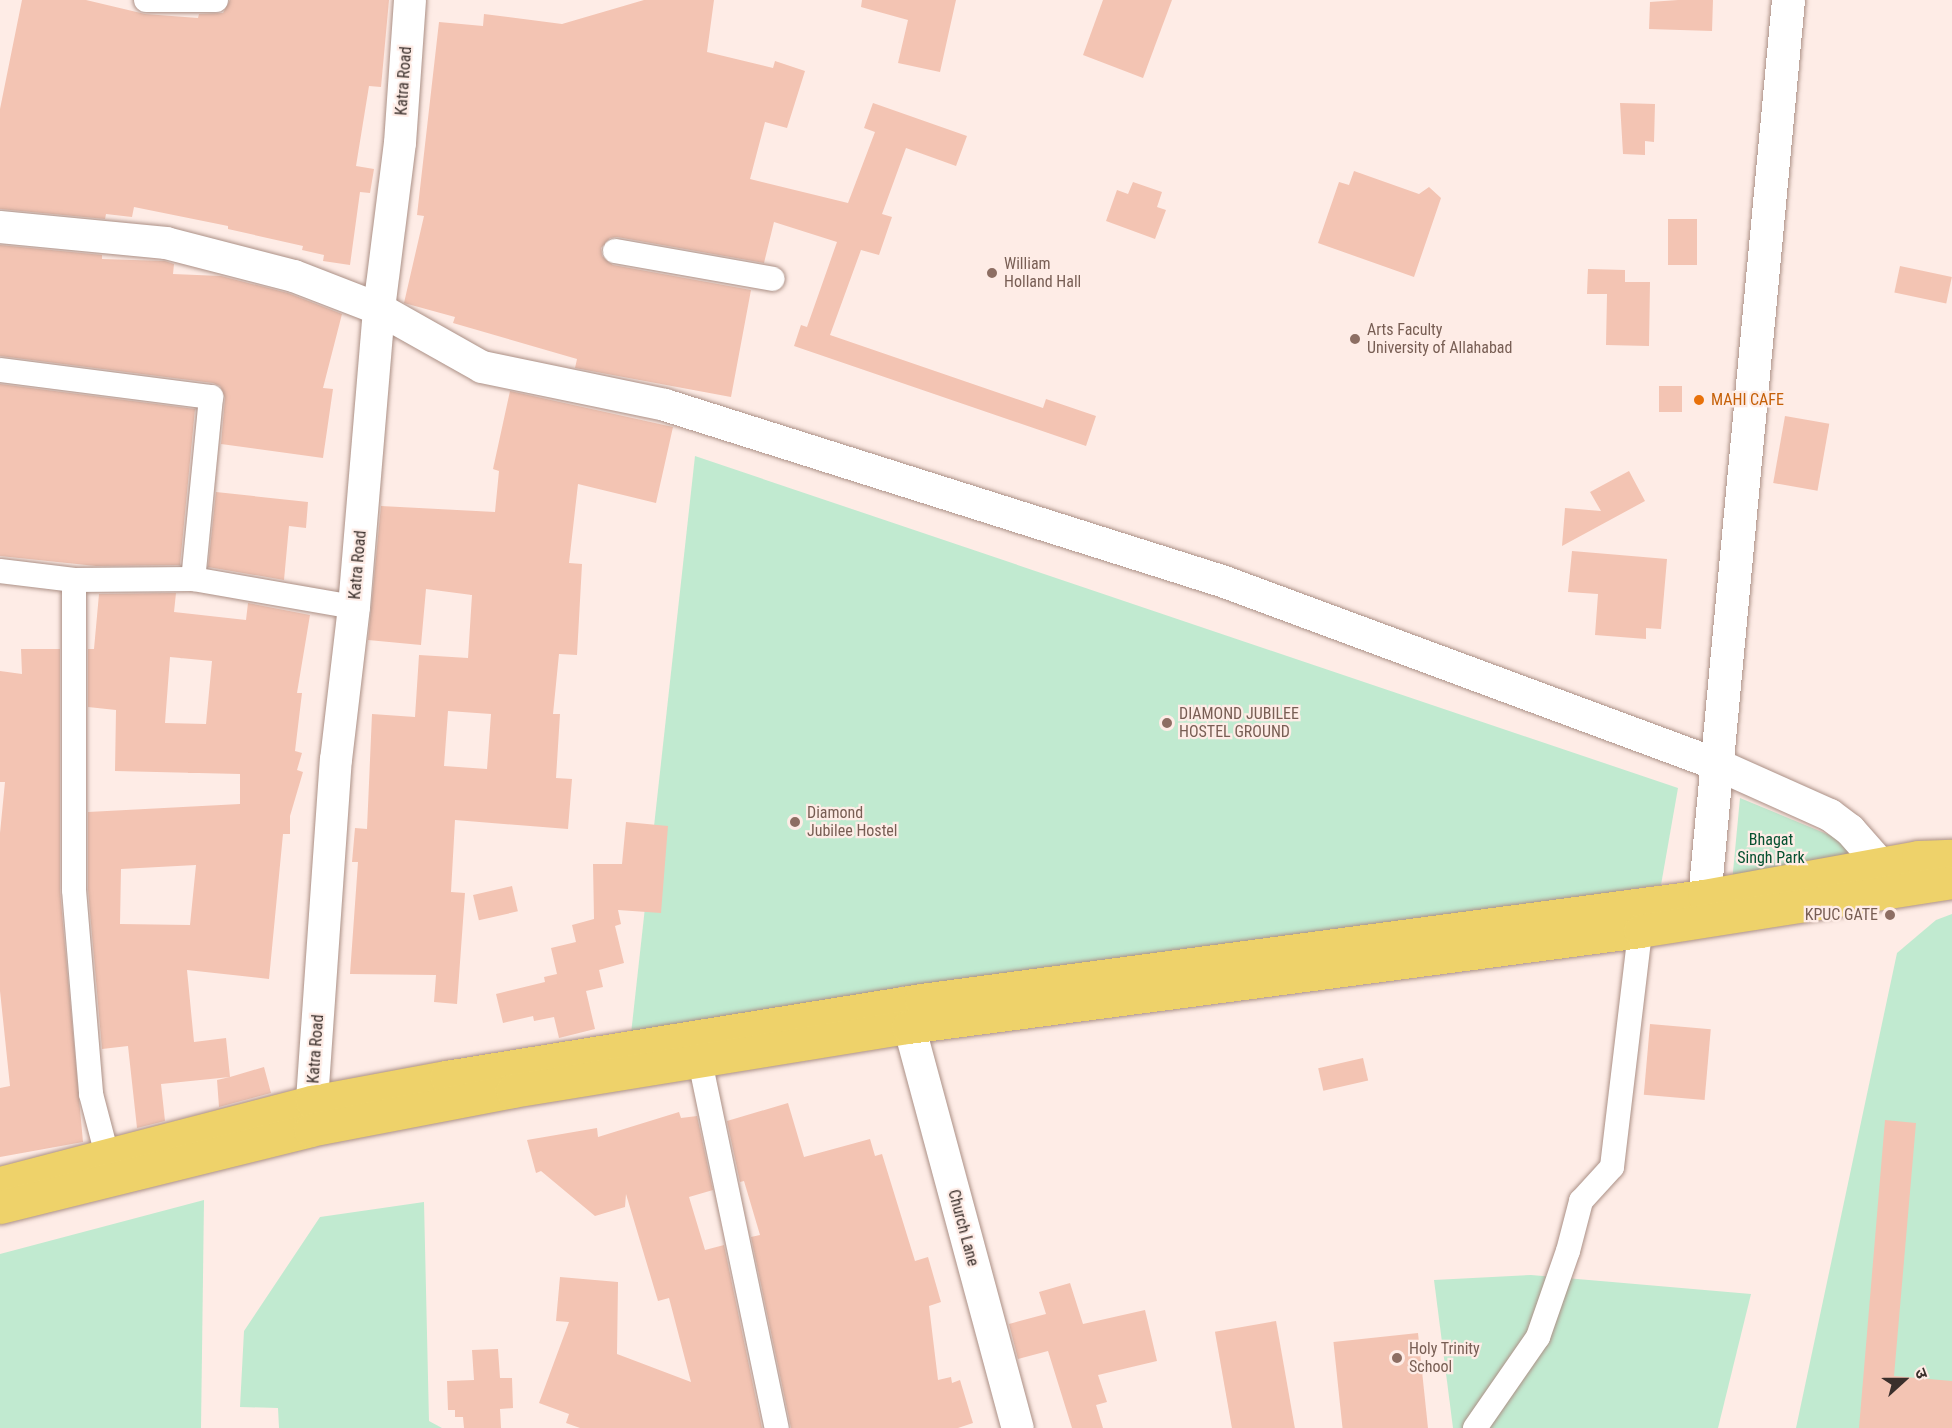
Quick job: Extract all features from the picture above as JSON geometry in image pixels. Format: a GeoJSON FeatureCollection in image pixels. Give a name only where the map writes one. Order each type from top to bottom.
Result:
{"type":"FeatureCollection","features":[{"type":"Feature","properties":{"kind":"highway"},"geometry":{"type":"LineString","coordinates":[[0,1207],[311,1116],[700,1061],[906,1015],[1640,931],[1703,908],[1880,864],[1952,856]]}},
{"type":"Feature","properties":{"kind":"highway"},"geometry":{"type":"LineString","coordinates":[[0,1183],[107,1155],[311,1116],[906,1015],[1703,908],[1952,882]]}},
{"type":"Feature","properties":{"kind":"main road"},"geometry":{"type":"LineString","coordinates":[[1703,908],[1780,125],[1788,0]]}},
{"type":"Feature","properties":{"kind":"street"},"geometry":{"type":"LineString","coordinates":[[146,0],[216,0]]}},
{"type":"Feature","properties":{"kind":"street","name":"Katra Road"},"geometry":{"type":"LineString","coordinates":[[311,1116],[336,760],[354,607],[379,309],[400,143],[410,0]]}},
{"type":"Feature","properties":{"kind":"street"},"geometry":{"type":"LineString","coordinates":[[0,227],[166,243],[294,276],[379,309],[482,367],[665,405],[930,486],[1222,580],[1716,764],[1830,815],[1850,830],[1880,864]]}},
{"type":"Feature","properties":{"kind":"street"},"geometry":{"type":"LineString","coordinates":[[615,251],[773,279]]}},
{"type":"Feature","properties":{"kind":"street"},"geometry":{"type":"LineString","coordinates":[[0,370],[212,397],[193,579]]}},
{"type":"Feature","properties":{"kind":"street"},"geometry":{"type":"LineString","coordinates":[[0,571],[74,580],[193,579],[354,607]]}},
{"type":"Feature","properties":{"kind":"street"},"geometry":{"type":"LineString","coordinates":[[74,580],[74,890],[91,1094],[107,1155]]}},
{"type":"Feature","properties":{"kind":"street"},"geometry":{"type":"LineString","coordinates":[[1475,1428],[1538,1337],[1568,1251],[1581,1201],[1612,1167],[1640,931]]}},
{"type":"Feature","properties":{"kind":"street","name":"Church Lane"},"geometry":{"type":"LineString","coordinates":[[906,1015],[1018,1428]]}},
{"type":"Feature","properties":{"kind":"street"},"geometry":{"type":"LineString","coordinates":[[700,1061],[777,1428]]}},
{"type":"Feature","properties":{"kind":"green space"},"geometry":{"type":"Polygon","coordinates":[[[695,456],[1678,788],[1661,885],[631,1034],[695,456]]]}},
{"type":"Feature","properties":{"kind":"green space","name":"Bhagat Singh Park"},"geometry":{"type":"Polygon","coordinates":[[[1740,798],[1897,863],[1731,893],[1740,798]]]}},
{"type":"Feature","properties":{"kind":"green space"},"geometry":{"type":"Polygon","coordinates":[[[1952,914],[1952,1428],[1796,1428],[1897,953],[1936,920],[1952,914]]]}},
{"type":"Feature","properties":{"kind":"green space"},"geometry":{"type":"Polygon","coordinates":[[[204,1200],[201,1428],[0,1428],[0,1254],[204,1200]]]}},
{"type":"Feature","properties":{"kind":"green space"},"geometry":{"type":"Polygon","coordinates":[[[424,1202],[429,1421],[442,1428],[279,1428],[278,1408],[240,1407],[244,1331],[320,1217],[424,1202]]]}},
{"type":"Feature","properties":{"kind":"green space"},"geometry":{"type":"Polygon","coordinates":[[[1531,1275],[1751,1294],[1718,1428],[1453,1428],[1434,1280],[1531,1275]]]}},
{"type":"Feature","properties":{"kind":"building"},"geometry":{"type":"Polygon","coordinates":[[[22,0],[86,0],[145,14],[198,18],[199,14],[223,13],[230,0],[389,0],[381,87],[369,86],[356,166],[374,169],[370,193],[360,192],[350,265],[323,261],[324,255],[302,250],[303,246],[228,229],[228,226],[134,207],[132,217],[106,214],[105,219],[0,209],[0,109],[22,0]]]}},
{"type":"Feature","properties":{"kind":"building"},"geometry":{"type":"Polygon","coordinates":[[[644,0],[714,0],[707,52],[773,68],[775,61],[805,71],[787,128],[765,122],[750,179],[848,203],[875,132],[864,128],[873,103],[967,136],[956,166],[906,148],[882,214],[892,217],[879,255],[861,250],[830,335],[1043,408],[1046,399],[1096,416],[1086,446],[794,346],[801,325],[807,327],[837,242],[774,222],[764,263],[617,237],[610,238],[601,248],[602,256],[613,265],[751,290],[731,397],[575,368],[577,359],[453,323],[455,317],[404,303],[424,216],[417,215],[439,22],[483,26],[484,14],[562,24],[644,0]]]}},
{"type":"Feature","properties":{"kind":"building"},"geometry":{"type":"Polygon","coordinates":[[[862,0],[956,0],[940,72],[898,63],[908,20],[861,7],[862,0]]]}},
{"type":"Feature","properties":{"kind":"building"},"geometry":{"type":"Polygon","coordinates":[[[1103,0],[1172,0],[1143,78],[1083,55],[1103,0]]]}},
{"type":"Feature","properties":{"kind":"building"},"geometry":{"type":"Polygon","coordinates":[[[1713,0],[1712,31],[1649,29],[1650,2],[1713,0]]]}},
{"type":"Feature","properties":{"kind":"building"},"geometry":{"type":"Polygon","coordinates":[[[1620,103],[1655,104],[1654,142],[1645,141],[1645,155],[1623,154],[1620,103]]]}},
{"type":"Feature","properties":{"kind":"building"},"geometry":{"type":"Polygon","coordinates":[[[1354,171],[1419,194],[1429,187],[1441,198],[1414,277],[1318,243],[1339,182],[1349,185],[1354,171]]]}},
{"type":"Feature","properties":{"kind":"building"},"geometry":{"type":"Polygon","coordinates":[[[1133,182],[1162,192],[1157,207],[1166,210],[1155,239],[1106,221],[1117,190],[1128,194],[1133,182]]]}},
{"type":"Feature","properties":{"kind":"building"},"geometry":{"type":"Polygon","coordinates":[[[1668,219],[1697,219],[1697,265],[1668,265],[1668,219]]]}},
{"type":"Feature","properties":{"kind":"building"},"geometry":{"type":"Polygon","coordinates":[[[0,245],[102,255],[102,259],[165,261],[174,264],[173,274],[221,276],[288,293],[342,314],[323,388],[333,389],[323,458],[221,444],[225,398],[220,386],[213,383],[0,356],[0,245]]]}},
{"type":"Feature","properties":{"kind":"building"},"geometry":{"type":"Polygon","coordinates":[[[1900,266],[1952,277],[1946,303],[1894,292],[1900,266]]]}},
{"type":"Feature","properties":{"kind":"building"},"geometry":{"type":"Polygon","coordinates":[[[1588,269],[1625,270],[1625,282],[1650,282],[1649,346],[1606,345],[1607,294],[1587,294],[1588,269]]]}},
{"type":"Feature","properties":{"kind":"building"},"geometry":{"type":"Polygon","coordinates":[[[0,384],[195,409],[180,565],[96,566],[0,556],[0,384]]]}},
{"type":"Feature","properties":{"kind":"building"},"geometry":{"type":"Polygon","coordinates":[[[1659,386],[1682,386],[1682,412],[1659,412],[1659,386]]]}},
{"type":"Feature","properties":{"kind":"building"},"geometry":{"type":"Polygon","coordinates":[[[510,391],[673,427],[656,503],[578,484],[569,563],[582,564],[577,655],[559,654],[553,714],[560,714],[556,778],[572,779],[568,829],[455,820],[451,892],[465,893],[457,1004],[434,1002],[436,975],[350,974],[358,862],[352,862],[355,828],[367,829],[372,714],[415,717],[419,655],[468,658],[472,595],[426,589],[421,645],[368,640],[381,506],[495,512],[499,471],[493,469],[510,391]],[[448,711],[444,766],[487,769],[491,714],[448,711]]]}},
{"type":"Feature","properties":{"kind":"building"},"geometry":{"type":"Polygon","coordinates":[[[1785,416],[1829,424],[1818,491],[1773,483],[1785,416]]]}},
{"type":"Feature","properties":{"kind":"building"},"geometry":{"type":"Polygon","coordinates":[[[1629,471],[1645,501],[1562,546],[1565,508],[1601,511],[1590,492],[1629,471]]]}},
{"type":"Feature","properties":{"kind":"building"},"geometry":{"type":"Polygon","coordinates":[[[216,492],[308,502],[306,528],[289,526],[284,580],[208,567],[216,492]]]}},
{"type":"Feature","properties":{"kind":"building"},"geometry":{"type":"Polygon","coordinates":[[[1572,551],[1667,559],[1661,629],[1646,628],[1646,639],[1595,635],[1598,594],[1568,592],[1572,551]]]}},
{"type":"Feature","properties":{"kind":"building"},"geometry":{"type":"Polygon","coordinates":[[[176,593],[174,612],[246,620],[248,603],[310,615],[297,693],[302,693],[295,751],[302,753],[297,770],[303,772],[290,816],[290,834],[283,834],[269,979],[187,970],[194,1042],[226,1038],[230,1077],[161,1084],[165,1121],[137,1128],[128,1046],[102,1049],[88,889],[88,812],[240,804],[240,774],[115,771],[116,710],[88,707],[88,649],[94,649],[99,594],[176,593]],[[170,657],[165,723],[206,724],[212,661],[170,657]],[[196,865],[121,869],[120,924],[190,925],[196,865]]]}},
{"type":"Feature","properties":{"kind":"building"},"geometry":{"type":"Polygon","coordinates":[[[21,649],[60,649],[60,891],[83,1142],[0,1157],[0,1088],[10,1086],[0,991],[0,833],[5,782],[0,782],[0,671],[22,674],[21,649]]]}},
{"type":"Feature","properties":{"kind":"building"},"geometry":{"type":"Polygon","coordinates":[[[626,822],[668,826],[661,913],[618,910],[621,924],[615,926],[624,963],[599,970],[603,987],[586,991],[595,1029],[559,1038],[554,1017],[534,1021],[533,1016],[503,1023],[496,994],[545,982],[544,977],[557,974],[551,948],[576,942],[572,925],[594,919],[593,864],[622,864],[626,822]]]}},
{"type":"Feature","properties":{"kind":"building"},"geometry":{"type":"Polygon","coordinates":[[[512,886],[518,911],[479,920],[473,895],[512,886]]]}},
{"type":"Feature","properties":{"kind":"building"},"geometry":{"type":"Polygon","coordinates":[[[1650,1024],[1711,1029],[1705,1100],[1644,1095],[1650,1024]]]}},
{"type":"Feature","properties":{"kind":"building"},"geometry":{"type":"Polygon","coordinates":[[[1363,1058],[1368,1080],[1323,1091],[1318,1068],[1363,1058]]]}},
{"type":"Feature","properties":{"kind":"building"},"geometry":{"type":"Polygon","coordinates":[[[264,1067],[271,1093],[219,1107],[217,1080],[264,1067]]]}},
{"type":"Feature","properties":{"kind":"building"},"geometry":{"type":"Polygon","coordinates":[[[788,1103],[804,1157],[870,1139],[875,1156],[882,1154],[915,1261],[928,1257],[941,1302],[929,1306],[938,1380],[951,1377],[952,1383],[960,1380],[973,1423],[958,1428],[791,1428],[751,1237],[760,1235],[744,1181],[740,1182],[727,1121],[788,1103]]]}},
{"type":"Feature","properties":{"kind":"building"},"geometry":{"type":"Polygon","coordinates":[[[679,1112],[681,1118],[697,1116],[713,1190],[689,1197],[705,1250],[724,1245],[762,1428],[580,1428],[566,1423],[569,1414],[539,1403],[569,1322],[556,1321],[560,1277],[618,1282],[617,1354],[691,1382],[669,1298],[658,1301],[626,1194],[625,1207],[595,1216],[541,1171],[536,1173],[527,1140],[597,1128],[598,1137],[679,1112]]]}},
{"type":"Feature","properties":{"kind":"building"},"geometry":{"type":"Polygon","coordinates":[[[1885,1120],[1916,1123],[1894,1376],[1952,1381],[1952,1428],[1859,1428],[1885,1120]]]}},
{"type":"Feature","properties":{"kind":"building"},"geometry":{"type":"Polygon","coordinates":[[[1070,1283],[1083,1324],[1145,1310],[1157,1361],[1098,1375],[1107,1402],[1096,1405],[1103,1428],[1072,1428],[1048,1351],[1018,1359],[1009,1324],[1046,1314],[1039,1292],[1070,1283]]]}},
{"type":"Feature","properties":{"kind":"building"},"geometry":{"type":"Polygon","coordinates":[[[1276,1321],[1295,1428],[1232,1428],[1215,1332],[1276,1321]]]}},
{"type":"Feature","properties":{"kind":"building"},"geometry":{"type":"Polygon","coordinates":[[[1418,1333],[1428,1428],[1343,1428],[1333,1342],[1418,1333]]]}},
{"type":"Feature","properties":{"kind":"building"},"geometry":{"type":"Polygon","coordinates":[[[498,1349],[500,1378],[512,1378],[513,1408],[500,1409],[501,1428],[464,1428],[463,1417],[455,1417],[455,1410],[448,1410],[447,1381],[474,1380],[472,1350],[498,1349]]]}},
{"type":"Feature","properties":{"kind":"place","name":"William Holland Hall"},"geometry":{"type":"Point","coordinates":[992,273]}},
{"type":"Feature","properties":{"kind":"place","name":"Arts Faculty University of Allahabad"},"geometry":{"type":"Point","coordinates":[1355,339]}},
{"type":"Feature","properties":{"kind":"place","name":"MAHI CAFE"},"geometry":{"type":"Point","coordinates":[1699,400]}},
{"type":"Feature","properties":{"kind":"place","name":"DIAMOND JUBILEE HOSTEL GROUND"},"geometry":{"type":"Point","coordinates":[1167,723]}},
{"type":"Feature","properties":{"kind":"place","name":"Diamond Jubilee Hostel"},"geometry":{"type":"Point","coordinates":[795,822]}},
{"type":"Feature","properties":{"kind":"place","name":"KPUC GATE"},"geometry":{"type":"Point","coordinates":[1890,915]}},
{"type":"Feature","properties":{"kind":"place","name":"Holy Trinity School"},"geometry":{"type":"Point","coordinates":[1397,1358]}}]}
